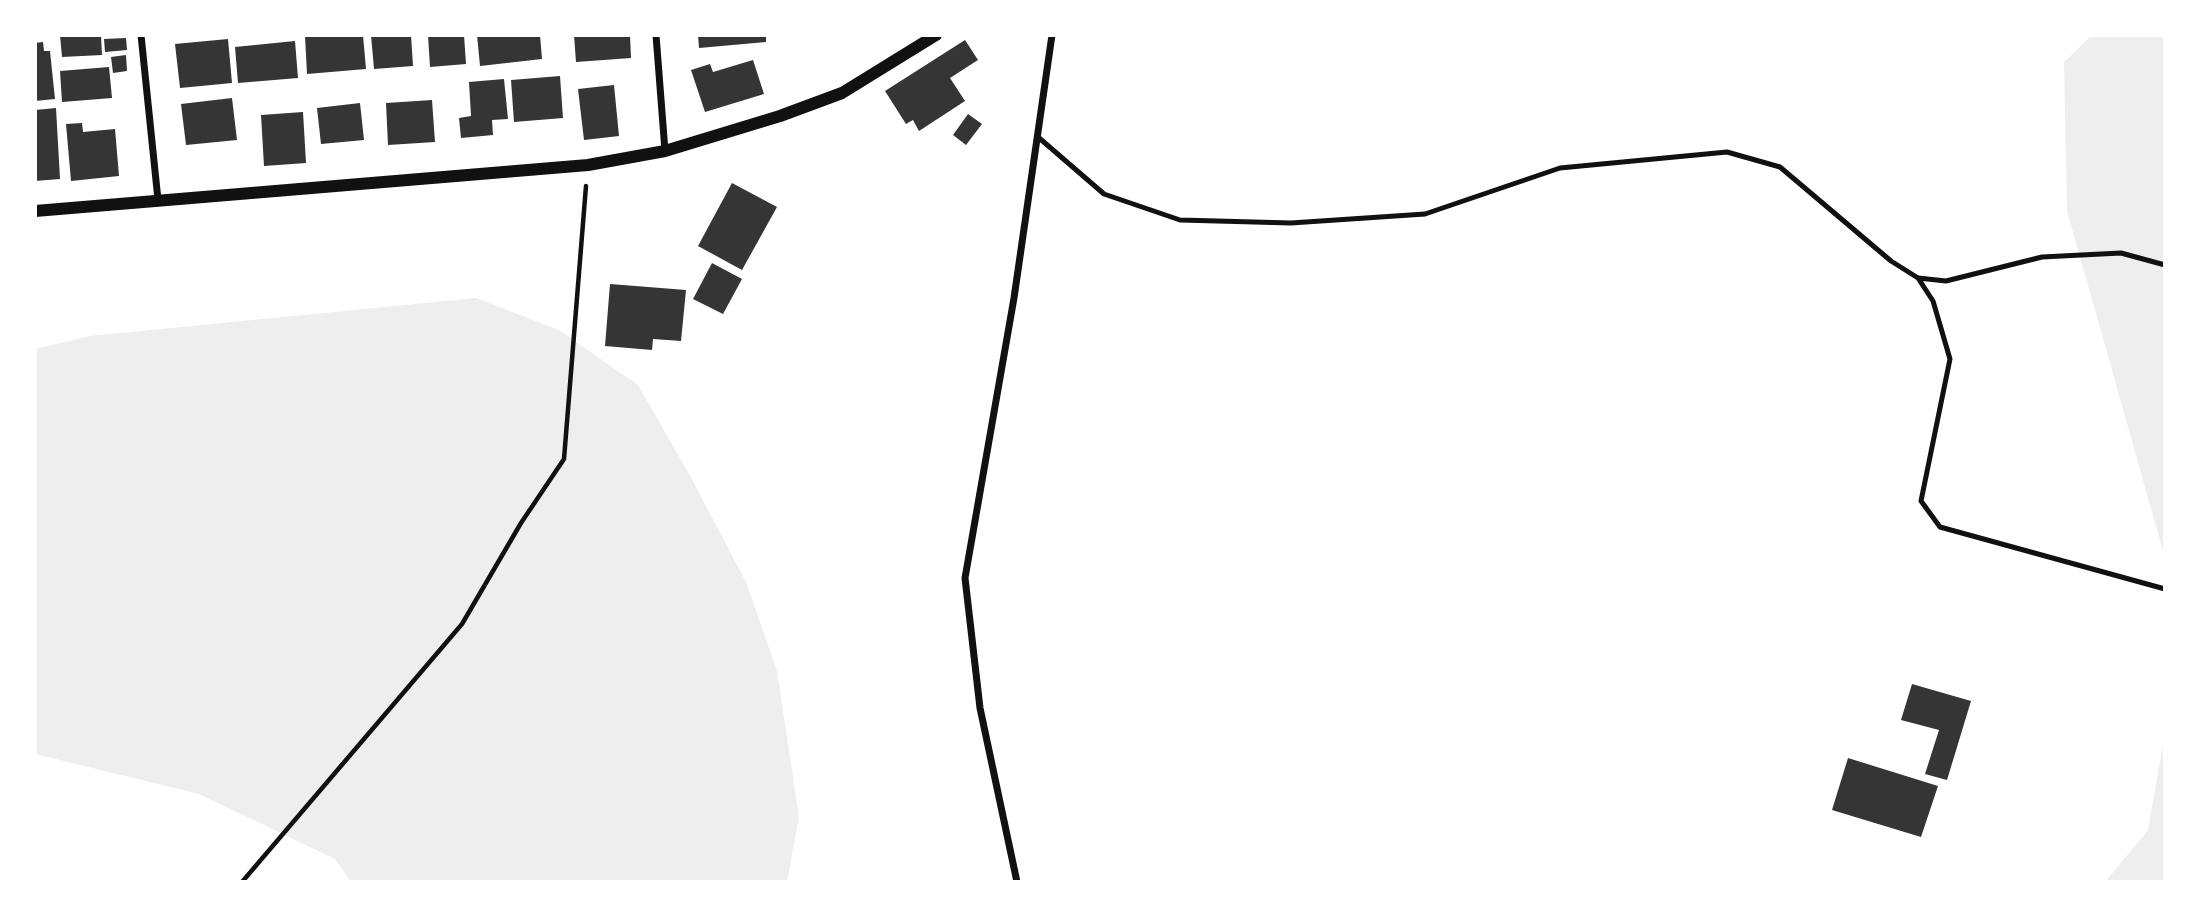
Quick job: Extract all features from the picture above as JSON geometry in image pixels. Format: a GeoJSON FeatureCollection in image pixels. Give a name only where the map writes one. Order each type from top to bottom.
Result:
{"type":"FeatureCollection","features":[{"type":"Feature","properties":{"kind":"street"},"geometry":{"type":"LineString","coordinates":[[141,35],[158,200]]}},
{"type":"Feature","properties":{"kind":"street"},"geometry":{"type":"LineString","coordinates":[[656,35],[665,150]]}},
{"type":"Feature","properties":{"kind":"street"},"geometry":{"type":"LineString","coordinates":[[35,211],[588,165],[665,150],[780,116],[842,93],[936,35]]}},
{"type":"Feature","properties":{"kind":"street"},"geometry":{"type":"LineString","coordinates":[[1017,882],[980,708],[965,578],[1038,137],[1052,35]]}},
{"type":"Feature","properties":{"kind":"lane"},"geometry":{"type":"LineString","coordinates":[[1038,137],[1104,194],[1180,220],[1291,223],[1424,214],[1560,168],[1727,152],[1780,167],[1891,261],[1918,278],[1933,301],[1950,359],[1921,501],[1940,527],[2165,589]]}},
{"type":"Feature","properties":{"kind":"lane"},"geometry":{"type":"LineString","coordinates":[[1918,278],[1946,281],[2042,257],[2121,253],[2165,265]]}},
{"type":"Feature","properties":{"kind":"path"},"geometry":{"type":"LineString","coordinates":[[242,882],[462,624],[521,523],[564,459],[588,165]]}},
{"type":"Feature","properties":{"kind":"shaded area"},"geometry":{"type":"Polygon","coordinates":[[[2092,35],[2165,35],[2165,558],[2067,211],[2064,62],[2092,35]]]}},
{"type":"Feature","properties":{"kind":"shaded area"},"geometry":{"type":"Polygon","coordinates":[[[476,298],[559,330],[638,385],[688,472],[746,582],[777,671],[799,817],[787,882],[351,882],[335,859],[199,794],[35,754],[35,349],[90,336],[476,298]]]}},
{"type":"Feature","properties":{"kind":"shaded area"},"geometry":{"type":"Polygon","coordinates":[[[2165,733],[2165,882],[2105,882],[2148,830],[2165,733]]]}},
{"type":"Feature","properties":{"kind":"building"},"geometry":{"type":"Polygon","coordinates":[[[60,35],[101,35],[102,55],[62,57],[60,35]]]}},
{"type":"Feature","properties":{"kind":"building"},"geometry":{"type":"Polygon","coordinates":[[[363,35],[366,69],[307,74],[305,36],[363,35]]]}},
{"type":"Feature","properties":{"kind":"building"},"geometry":{"type":"Polygon","coordinates":[[[371,35],[411,35],[413,66],[374,69],[371,35]]]}},
{"type":"Feature","properties":{"kind":"building"},"geometry":{"type":"Polygon","coordinates":[[[428,35],[464,35],[466,64],[430,67],[428,35]]]}},
{"type":"Feature","properties":{"kind":"building"},"geometry":{"type":"Polygon","coordinates":[[[477,35],[540,35],[542,59],[480,66],[477,35]]]}},
{"type":"Feature","properties":{"kind":"building"},"geometry":{"type":"Polygon","coordinates":[[[574,35],[630,35],[631,58],[576,62],[574,35]]]}},
{"type":"Feature","properties":{"kind":"building"},"geometry":{"type":"Polygon","coordinates":[[[698,35],[766,35],[766,42],[699,48],[698,35]]]}},
{"type":"Feature","properties":{"kind":"building"},"geometry":{"type":"Polygon","coordinates":[[[126,38],[127,50],[105,52],[104,39],[126,38]]]}},
{"type":"Feature","properties":{"kind":"building"},"geometry":{"type":"Polygon","coordinates":[[[228,39],[232,83],[180,88],[175,44],[228,39]]]}},
{"type":"Feature","properties":{"kind":"building"},"geometry":{"type":"Polygon","coordinates":[[[965,40],[978,60],[950,78],[965,101],[919,131],[913,120],[906,124],[885,91],[965,40]]]}},
{"type":"Feature","properties":{"kind":"building"},"geometry":{"type":"Polygon","coordinates":[[[295,41],[298,78],[238,83],[235,47],[295,41]]]}},
{"type":"Feature","properties":{"kind":"building"},"geometry":{"type":"Polygon","coordinates":[[[43,42],[44,51],[50,51],[55,99],[35,101],[35,43],[43,42]]]}},
{"type":"Feature","properties":{"kind":"building"},"geometry":{"type":"Polygon","coordinates":[[[126,55],[127,71],[113,73],[111,57],[126,55]]]}},
{"type":"Feature","properties":{"kind":"building"},"geometry":{"type":"Polygon","coordinates":[[[753,60],[764,94],[705,112],[691,70],[710,64],[713,72],[753,60]]]}},
{"type":"Feature","properties":{"kind":"building"},"geometry":{"type":"Polygon","coordinates":[[[109,67],[112,98],[62,102],[60,71],[109,67]]]}},
{"type":"Feature","properties":{"kind":"building"},"geometry":{"type":"Polygon","coordinates":[[[560,76],[563,118],[514,122],[511,80],[560,76]]]}},
{"type":"Feature","properties":{"kind":"building"},"geometry":{"type":"Polygon","coordinates":[[[504,79],[508,119],[492,120],[493,135],[461,138],[459,118],[471,116],[469,82],[504,79]]]}},
{"type":"Feature","properties":{"kind":"building"},"geometry":{"type":"Polygon","coordinates":[[[614,85],[619,136],[584,140],[578,89],[614,85]]]}},
{"type":"Feature","properties":{"kind":"building"},"geometry":{"type":"Polygon","coordinates":[[[232,98],[237,140],[186,145],[181,104],[232,98]]]}},
{"type":"Feature","properties":{"kind":"building"},"geometry":{"type":"Polygon","coordinates":[[[432,100],[435,142],[388,145],[386,103],[432,100]]]}},
{"type":"Feature","properties":{"kind":"building"},"geometry":{"type":"Polygon","coordinates":[[[360,103],[364,140],[321,144],[317,108],[360,103]]]}},
{"type":"Feature","properties":{"kind":"building"},"geometry":{"type":"Polygon","coordinates":[[[56,108],[60,179],[35,181],[35,110],[56,108]]]}},
{"type":"Feature","properties":{"kind":"building"},"geometry":{"type":"Polygon","coordinates":[[[303,112],[306,163],[264,166],[261,115],[303,112]]]}},
{"type":"Feature","properties":{"kind":"building"},"geometry":{"type":"Polygon","coordinates":[[[968,114],[982,124],[966,145],[953,135],[968,114]]]}},
{"type":"Feature","properties":{"kind":"building"},"geometry":{"type":"Polygon","coordinates":[[[82,123],[83,132],[115,129],[119,176],[71,181],[66,124],[82,123]]]}},
{"type":"Feature","properties":{"kind":"building"},"geometry":{"type":"Polygon","coordinates":[[[732,183],[777,207],[742,270],[698,246],[732,183]]]}},
{"type":"Feature","properties":{"kind":"building"},"geometry":{"type":"Polygon","coordinates":[[[712,263],[742,279],[723,314],[693,299],[712,263]]]}},
{"type":"Feature","properties":{"kind":"building"},"geometry":{"type":"Polygon","coordinates":[[[610,284],[686,290],[681,341],[653,339],[652,350],[605,346],[610,284]]]}},
{"type":"Feature","properties":{"kind":"building"},"geometry":{"type":"Polygon","coordinates":[[[1912,684],[1971,701],[1947,780],[1925,774],[1939,730],[1901,720],[1912,684]]]}},
{"type":"Feature","properties":{"kind":"building"},"geometry":{"type":"Polygon","coordinates":[[[1848,758],[1938,786],[1921,837],[1832,810],[1848,758]]]}}]}
